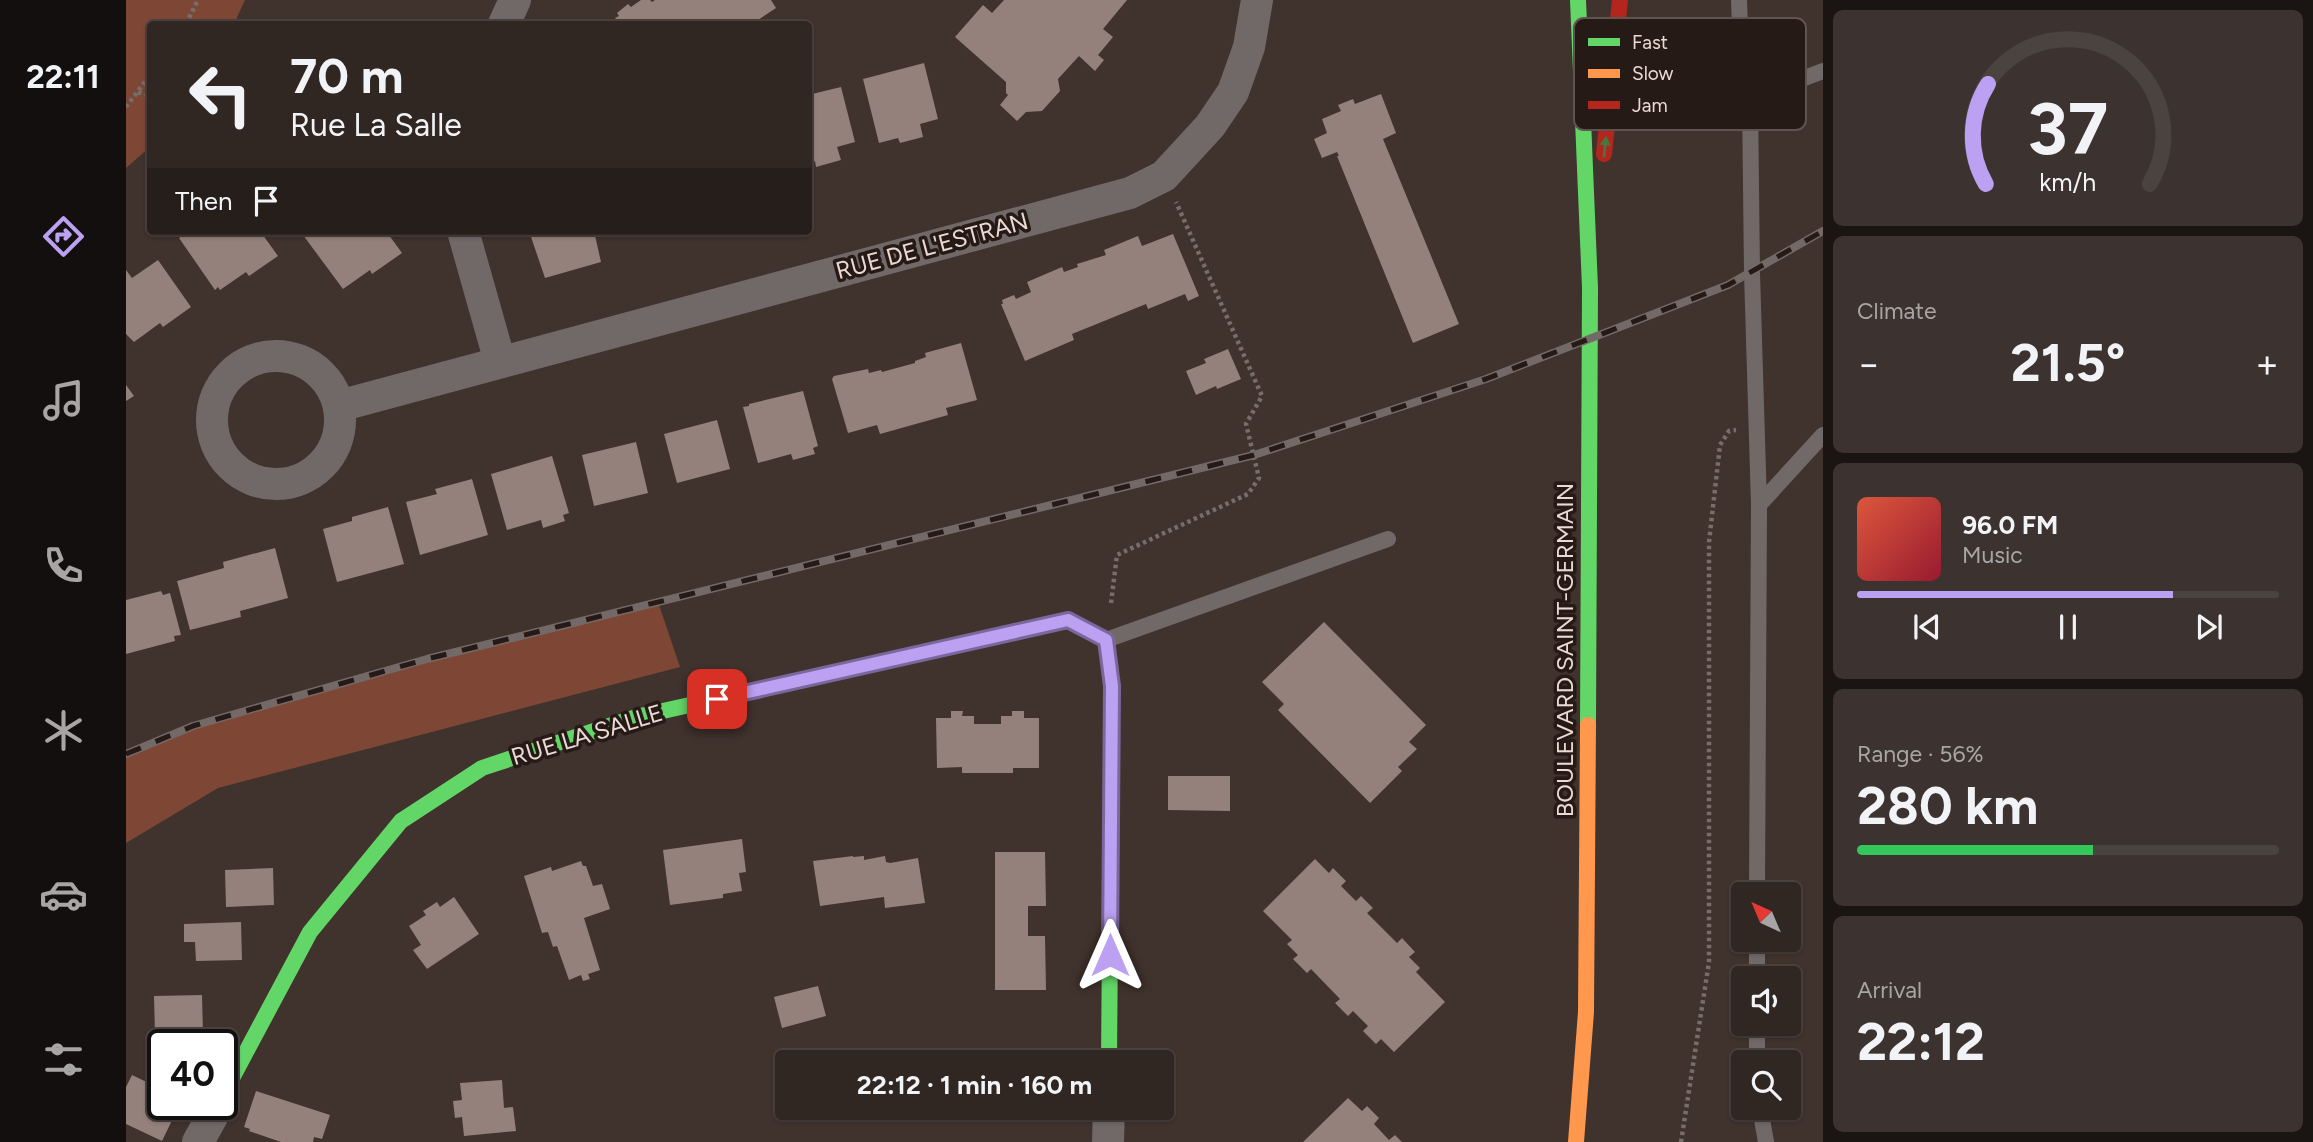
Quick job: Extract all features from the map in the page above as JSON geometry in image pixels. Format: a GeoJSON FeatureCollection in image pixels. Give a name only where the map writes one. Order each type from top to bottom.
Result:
{"type":"FeatureCollection","features":[{"type":"Feature","properties":{"kind":"main road","name":"BOULEVARD SAINT-GERMAIN"},"geometry":{"type":"LineString","coordinates":[[1578,0],[1579,18]]}},
{"type":"Feature","properties":{"kind":"main road","name":"BOULEVARD SAINT-GERMAIN"},"geometry":{"type":"LineString","coordinates":[[1618,18],[1620,0]]}},
{"type":"Feature","properties":{"kind":"main road","name":"BOULEVARD SAINT-GERMAIN"},"geometry":{"type":"LineString","coordinates":[[1576,1142],[1586,1013],[1590,288],[1583,130]]}},
{"type":"Feature","properties":{"kind":"main road","name":"BOULEVARD SAINT-GERMAIN"},"geometry":{"type":"LineString","coordinates":[[1590,288],[1606,130]]}},
{"type":"Feature","properties":{"kind":"main road","name":"RUE LA SALLE"},"geometry":{"type":"LineString","coordinates":[[238,1067],[310,932],[401,821],[482,768],[636,717],[1068,620],[1106,640]]}},
{"type":"Feature","properties":{"kind":"main road"},"geometry":{"type":"LineString","coordinates":[[1106,640],[1112,686],[1109,1050]]}},
{"type":"Feature","properties":{"kind":"main road","name":"BOULEVARD SAINT-GERMAIN"},"geometry":{"type":"LineString","coordinates":[[1586,1013],[1594,1116]]}},
{"type":"Feature","properties":{"kind":"street"},"geometry":{"type":"LineString","coordinates":[[505,21],[515,0]]}},
{"type":"Feature","properties":{"kind":"street","name":"RUE DE L'ESTRAN"},"geometry":{"type":"LineString","coordinates":[[339,407],[1130,193],[1164,176],[1210,126],[1233,92],[1249,47],[1257,0]]}},
{"type":"Feature","properties":{"kind":"street"},"geometry":{"type":"LineString","coordinates":[[464,235],[500,362]]}},
{"type":"Feature","properties":{"kind":"street"},"geometry":{"type":"LineString","coordinates":[[275,356],[297,359],[316,370],[331,386],[339,407],[340,427],[334,447],[323,464],[307,477],[288,484],[267,485],[247,479],[230,467],[218,450],[211,429],[212,407],[220,387],[227,379],[235,370],[254,360],[275,356]]}},
{"type":"Feature","properties":{"kind":"street"},"geometry":{"type":"LineString","coordinates":[[198,1142],[210,1120]]}},
{"type":"Feature","properties":{"kind":"street"},"geometry":{"type":"LineString","coordinates":[[1108,1142],[1109,1120]]}},
{"type":"Feature","properties":{"kind":"lane"},"geometry":{"type":"LineString","coordinates":[[1739,0],[1740,18]]}},
{"type":"Feature","properties":{"kind":"lane"},"geometry":{"type":"LineString","coordinates":[[1806,78],[1823,71]]}},
{"type":"Feature","properties":{"kind":"lane"},"geometry":{"type":"LineString","coordinates":[[1750,130],[1759,505],[1757,882]]}},
{"type":"Feature","properties":{"kind":"lane"},"geometry":{"type":"LineString","coordinates":[[1759,505],[1823,435]]}},
{"type":"Feature","properties":{"kind":"lane"},"geometry":{"type":"LineString","coordinates":[[1106,640],[1388,539]]}},
{"type":"Feature","properties":{"kind":"lane"},"geometry":{"type":"LineString","coordinates":[[1762,1120],[1766,1142]]}},
{"type":"Feature","properties":{"kind":"path"},"geometry":{"type":"LineString","coordinates":[[188,21],[198,0]]}},
{"type":"Feature","properties":{"kind":"path"},"geometry":{"type":"LineString","coordinates":[[126,107],[147,79]]}},
{"type":"Feature","properties":{"kind":"path"},"geometry":{"type":"LineString","coordinates":[[138,92],[147,95]]}},
{"type":"Feature","properties":{"kind":"path"},"geometry":{"type":"LineString","coordinates":[[1106,640],[1117,555],[1248,494],[1259,478],[1246,424],[1262,396],[1164,176]]}},
{"type":"Feature","properties":{"kind":"path"},"geometry":{"type":"LineString","coordinates":[[1681,1142],[1709,962],[1709,542],[1720,445],[1729,431],[1757,427]]}},
{"type":"Feature","properties":{"kind":"shaded area"},"geometry":{"type":"Polygon","coordinates":[[[126,0],[245,0],[235,21],[147,21],[147,150],[126,168],[126,0]]]}},
{"type":"Feature","properties":{"kind":"shaded area"},"geometry":{"type":"Polygon","coordinates":[[[658,602],[680,667],[218,788],[126,843],[126,754],[193,726],[427,659],[658,602]]]}},
{"type":"Feature","properties":{"kind":"building"},"geometry":{"type":"Polygon","coordinates":[[[641,0],[771,0],[776,8],[756,21],[618,21],[615,18],[619,16],[617,13],[628,4],[631,7],[641,0]]]}},
{"type":"Feature","properties":{"kind":"building"},"geometry":{"type":"Polygon","coordinates":[[[1004,0],[1127,0],[1103,29],[1113,37],[1098,55],[1104,60],[1095,71],[1079,56],[1058,79],[1060,91],[1042,111],[1026,112],[1017,121],[1000,105],[1008,95],[1006,82],[955,37],[983,5],[992,13],[1004,0]]]}},
{"type":"Feature","properties":{"kind":"building"},"geometry":{"type":"Polygon","coordinates":[[[924,63],[938,119],[920,124],[923,137],[900,143],[898,138],[879,143],[863,79],[924,63]]]}},
{"type":"Feature","properties":{"kind":"building"},"geometry":{"type":"Polygon","coordinates":[[[841,87],[855,142],[837,147],[841,160],[816,167],[815,161],[812,162],[812,94],[841,87]]]}},
{"type":"Feature","properties":{"kind":"building"},"geometry":{"type":"Polygon","coordinates":[[[1381,94],[1396,133],[1383,139],[1459,324],[1413,343],[1339,156],[1337,152],[1322,158],[1314,139],[1327,133],[1322,119],[1341,111],[1338,105],[1353,99],[1355,104],[1381,94]]]}},
{"type":"Feature","properties":{"kind":"building"},"geometry":{"type":"Polygon","coordinates":[[[1173,234],[1199,296],[1188,301],[1185,294],[1148,309],[1146,304],[1072,334],[1074,340],[1025,361],[1001,304],[1002,300],[1014,295],[1016,299],[1031,292],[1027,282],[1062,267],[1064,272],[1078,267],[1077,264],[1106,255],[1104,250],[1138,236],[1142,246],[1173,234]]]}},
{"type":"Feature","properties":{"kind":"building"},"geometry":{"type":"Polygon","coordinates":[[[183,235],[263,235],[278,256],[249,276],[246,272],[220,290],[218,287],[215,290],[179,238],[183,235]]]}},
{"type":"Feature","properties":{"kind":"building"},"geometry":{"type":"Polygon","coordinates":[[[303,235],[389,235],[402,253],[372,274],[370,270],[343,289],[303,235]]]}},
{"type":"Feature","properties":{"kind":"building"},"geometry":{"type":"Polygon","coordinates":[[[530,235],[595,235],[601,262],[545,278],[530,235]]]}},
{"type":"Feature","properties":{"kind":"building"},"geometry":{"type":"Polygon","coordinates":[[[158,260],[191,307],[163,327],[160,323],[134,342],[126,334],[126,270],[132,278],[158,260]]]}},
{"type":"Feature","properties":{"kind":"building"},"geometry":{"type":"Polygon","coordinates":[[[961,343],[977,400],[946,408],[948,415],[880,434],[877,425],[848,433],[832,379],[834,376],[868,369],[869,373],[882,372],[915,363],[926,357],[925,353],[961,343]]]}},
{"type":"Feature","properties":{"kind":"building"},"geometry":{"type":"Polygon","coordinates":[[[1228,349],[1241,379],[1196,395],[1186,371],[1206,363],[1204,359],[1228,349]]]}},
{"type":"Feature","properties":{"kind":"building"},"geometry":{"type":"Polygon","coordinates":[[[126,385],[134,396],[126,401],[126,385]]]}},
{"type":"Feature","properties":{"kind":"building"},"geometry":{"type":"Polygon","coordinates":[[[803,391],[818,446],[813,448],[815,454],[793,460],[791,454],[758,463],[743,407],[803,391]]]}},
{"type":"Feature","properties":{"kind":"building"},"geometry":{"type":"Polygon","coordinates":[[[717,420],[730,469],[677,483],[664,434],[717,420]]]}},
{"type":"Feature","properties":{"kind":"building"},"geometry":{"type":"Polygon","coordinates":[[[636,442],[648,493],[594,506],[582,455],[636,442]]]}},
{"type":"Feature","properties":{"kind":"building"},"geometry":{"type":"Polygon","coordinates":[[[552,456],[569,513],[563,515],[565,521],[543,528],[541,520],[507,530],[491,474],[552,456]]]}},
{"type":"Feature","properties":{"kind":"building"},"geometry":{"type":"Polygon","coordinates":[[[472,479],[488,535],[420,555],[406,502],[437,494],[435,489],[472,479]]]}},
{"type":"Feature","properties":{"kind":"building"},"geometry":{"type":"Polygon","coordinates":[[[388,507],[404,564],[337,582],[323,529],[388,507]]]}},
{"type":"Feature","properties":{"kind":"building"},"geometry":{"type":"Polygon","coordinates":[[[275,548],[288,598],[240,611],[241,617],[190,630],[177,581],[224,568],[223,562],[275,548]]]}},
{"type":"Feature","properties":{"kind":"building"},"geometry":{"type":"Polygon","coordinates":[[[161,591],[163,595],[170,593],[181,635],[174,636],[175,641],[126,654],[126,600],[161,591]]]}},
{"type":"Feature","properties":{"kind":"building"},"geometry":{"type":"Polygon","coordinates":[[[1324,622],[1426,725],[1409,742],[1417,749],[1398,767],[1402,771],[1370,803],[1278,710],[1284,704],[1262,682],[1324,622]]]}},
{"type":"Feature","properties":{"kind":"building"},"geometry":{"type":"Polygon","coordinates":[[[951,711],[963,711],[962,716],[974,716],[974,724],[1001,724],[1001,716],[1012,716],[1012,711],[1024,711],[1024,718],[1039,718],[1039,768],[1013,768],[1013,773],[962,773],[962,767],[937,768],[936,718],[951,718],[951,711]]]}},
{"type":"Feature","properties":{"kind":"building"},"geometry":{"type":"Polygon","coordinates":[[[1168,776],[1230,776],[1230,811],[1168,810],[1168,776]]]}},
{"type":"Feature","properties":{"kind":"building"},"geometry":{"type":"Polygon","coordinates":[[[742,839],[746,872],[739,873],[742,891],[723,894],[723,898],[670,905],[663,850],[742,839]]]}},
{"type":"Feature","properties":{"kind":"building"},"geometry":{"type":"Polygon","coordinates":[[[995,852],[1045,852],[1046,906],[1028,906],[1028,936],[1045,936],[1046,990],[995,990],[995,852]]]}},
{"type":"Feature","properties":{"kind":"building"},"geometry":{"type":"Polygon","coordinates":[[[864,856],[864,860],[885,856],[886,862],[890,863],[918,858],[925,903],[885,908],[884,897],[820,906],[813,861],[864,856]]]}},
{"type":"Feature","properties":{"kind":"building"},"geometry":{"type":"Polygon","coordinates":[[[1315,859],[1329,873],[1333,868],[1346,881],[1341,886],[1356,901],[1361,896],[1373,908],[1367,913],[1397,943],[1402,938],[1415,952],[1409,957],[1420,968],[1416,972],[1445,1002],[1394,1052],[1381,1039],[1376,1044],[1363,1031],[1368,1026],[1353,1011],[1348,1016],[1335,1003],[1340,999],[1311,969],[1307,973],[1293,959],[1298,955],[1287,944],[1292,940],[1263,911],[1315,859]]]}},
{"type":"Feature","properties":{"kind":"building"},"geometry":{"type":"Polygon","coordinates":[[[581,861],[583,866],[586,866],[593,886],[602,884],[610,909],[584,918],[600,970],[588,974],[590,979],[583,981],[581,975],[569,980],[557,946],[553,947],[548,932],[542,933],[524,876],[551,867],[552,871],[581,861]]]}},
{"type":"Feature","properties":{"kind":"building"},"geometry":{"type":"Polygon","coordinates":[[[273,868],[274,905],[226,907],[225,870],[273,868]]]}},
{"type":"Feature","properties":{"kind":"building"},"geometry":{"type":"Polygon","coordinates":[[[454,897],[479,934],[427,969],[413,950],[421,945],[409,926],[426,915],[423,911],[437,902],[440,907],[454,897]]]}},
{"type":"Feature","properties":{"kind":"building"},"geometry":{"type":"Polygon","coordinates":[[[241,922],[242,960],[196,961],[195,942],[184,942],[184,924],[241,922]]]}},
{"type":"Feature","properties":{"kind":"building"},"geometry":{"type":"Polygon","coordinates":[[[818,986],[826,1016],[782,1028],[774,997],[818,986]]]}},
{"type":"Feature","properties":{"kind":"building"},"geometry":{"type":"Polygon","coordinates":[[[202,995],[203,1029],[155,1029],[154,996],[202,995]]]}},
{"type":"Feature","properties":{"kind":"building"},"geometry":{"type":"Polygon","coordinates":[[[132,1075],[147,1082],[147,1120],[172,1120],[162,1141],[126,1124],[126,1087],[132,1075]]]}},
{"type":"Feature","properties":{"kind":"building"},"geometry":{"type":"Polygon","coordinates":[[[502,1080],[504,1108],[513,1107],[516,1131],[464,1136],[462,1117],[455,1118],[453,1101],[462,1100],[460,1083],[502,1080]]]}},
{"type":"Feature","properties":{"kind":"building"},"geometry":{"type":"Polygon","coordinates":[[[256,1091],[330,1115],[322,1139],[314,1137],[313,1142],[281,1142],[249,1131],[250,1129],[244,1127],[256,1091]]]}},
{"type":"Feature","properties":{"kind":"building"},"geometry":{"type":"Polygon","coordinates":[[[1348,1098],[1362,1111],[1367,1106],[1379,1118],[1374,1124],[1389,1140],[1395,1135],[1402,1142],[1303,1142],[1348,1098]]]}},
{"type":"Feature","properties":{"kind":"railway"},"geometry":{"type":"LineString","coordinates":[[126,754],[193,726],[427,659],[1254,455],[1486,379],[1728,285],[1823,231]]}},
{"type":"Feature","properties":{"kind":"traffic: fast"},"geometry":{"type":"LineString","coordinates":[[1578,0],[1579,18]]}},
{"type":"Feature","properties":{"kind":"traffic: fast"},"geometry":{"type":"LineString","coordinates":[[1583,130],[1590,288],[1588,725]]}},
{"type":"Feature","properties":{"kind":"traffic: fast"},"geometry":{"type":"LineString","coordinates":[[238,1067],[310,932],[401,821],[482,768],[636,717],[864,666]]}},
{"type":"Feature","properties":{"kind":"traffic: fast"},"geometry":{"type":"LineString","coordinates":[[1109,1050],[1111,808]]}},
{"type":"Feature","properties":{"kind":"traffic: slow"},"geometry":{"type":"LineString","coordinates":[[864,666],[1068,620],[1106,640],[1112,686],[1111,808]]}},
{"type":"Feature","properties":{"kind":"traffic: slow"},"geometry":{"type":"LineString","coordinates":[[1576,1142],[1586,1012],[1588,725]]}},
{"type":"Feature","properties":{"kind":"traffic: jam"},"geometry":{"type":"LineString","coordinates":[[1618,18],[1620,0]]}},
{"type":"Feature","properties":{"kind":"traffic: jam"},"geometry":{"type":"LineString","coordinates":[[1604,154],[1606,130]]}},
{"type":"Feature","properties":{"kind":"route"},"geometry":{"type":"LineString","coordinates":[[717,699],[1068,620],[1106,640],[1112,686],[1110,955]]}}]}
